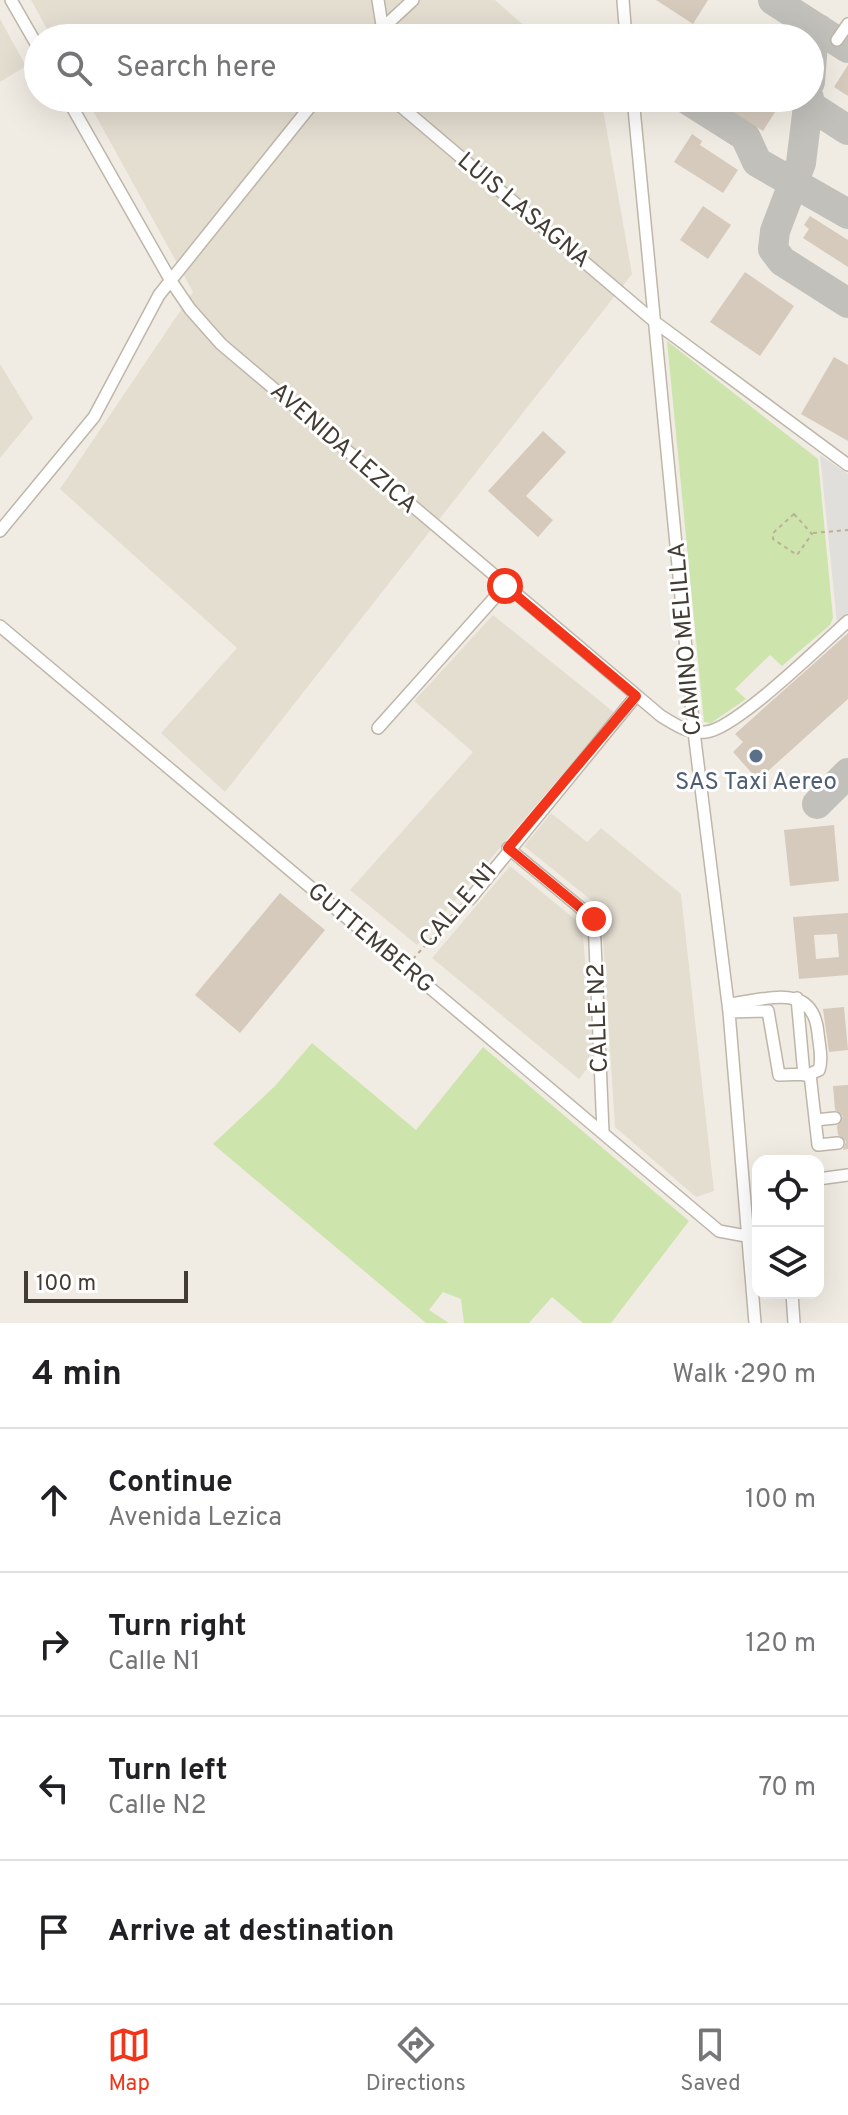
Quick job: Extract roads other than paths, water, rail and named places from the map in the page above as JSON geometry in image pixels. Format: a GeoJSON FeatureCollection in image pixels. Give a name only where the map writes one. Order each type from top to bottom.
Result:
{"type":"FeatureCollection","features":[{"type":"Feature","properties":{"kind":"street"},"geometry":{"type":"LineString","coordinates":[[11,0],[25,24]]}},
{"type":"Feature","properties":{"kind":"street"},"geometry":{"type":"LineString","coordinates":[[378,0],[382,24]]}},
{"type":"Feature","properties":{"kind":"street"},"geometry":{"type":"LineString","coordinates":[[391,24],[413,0]]}},
{"type":"Feature","properties":{"kind":"street"},"geometry":{"type":"LineString","coordinates":[[623,0],[625,24]]}},
{"type":"Feature","properties":{"kind":"street"},"geometry":{"type":"LineString","coordinates":[[837,40],[848,24]]}},
{"type":"Feature","properties":{"kind":"street","name":"AVENIDA LEZICA"},"geometry":{"type":"LineString","coordinates":[[75,112],[171,281],[190,309],[221,344],[636,696],[669,721],[694,732]]}},
{"type":"Feature","properties":{"kind":"street"},"geometry":{"type":"LineString","coordinates":[[0,531],[94,417],[141,324],[171,281],[306,112]]}},
{"type":"Feature","properties":{"kind":"street","name":"LUIS LASAGNA"},"geometry":{"type":"LineString","coordinates":[[408,112],[655,322],[848,465]]}},
{"type":"Feature","properties":{"kind":"street","name":"CAMINO MELILLA"},"geometry":{"type":"LineString","coordinates":[[634,112],[694,732],[728,1008],[755,1323]]}},
{"type":"Feature","properties":{"kind":"street"},"geometry":{"type":"LineString","coordinates":[[378,728],[505,586]]}},
{"type":"Feature","properties":{"kind":"street"},"geometry":{"type":"LineString","coordinates":[[694,732],[712,731],[745,711],[848,621]]}},
{"type":"Feature","properties":{"kind":"street","name":"GUTTEMBERG"},"geometry":{"type":"LineString","coordinates":[[0,626],[719,1231],[746,1236]]}},
{"type":"Feature","properties":{"kind":"street","name":"CALLE N1"},"geometry":{"type":"LineString","coordinates":[[470,899],[508,848],[636,696]]}},
{"type":"Feature","properties":{"kind":"street","name":"CALLE N2"},"geometry":{"type":"LineString","coordinates":[[508,848],[594,919],[603,1132]]}},
{"type":"Feature","properties":{"kind":"street"},"geometry":{"type":"LineString","coordinates":[[728,1008],[797,998],[816,1012],[819,1070],[807,1075],[784,1076],[776,1070],[770,1015],[763,1005]]}},
{"type":"Feature","properties":{"kind":"street"},"geometry":{"type":"LineString","coordinates":[[797,998],[818,1145],[838,1143]]}},
{"type":"Feature","properties":{"kind":"street"},"geometry":{"type":"LineString","coordinates":[[815,1120],[835,1118]]}},
{"type":"Feature","properties":{"kind":"street"},"geometry":{"type":"LineString","coordinates":[[824,1178],[848,1175]]}},
{"type":"Feature","properties":{"kind":"street"},"geometry":{"type":"LineString","coordinates":[[792,1299],[794,1323]]}},
{"type":"Feature","properties":{"kind":"place","name":"SAS Taxi Aereo"},"geometry":{"type":"Point","coordinates":[756,756]}}]}
